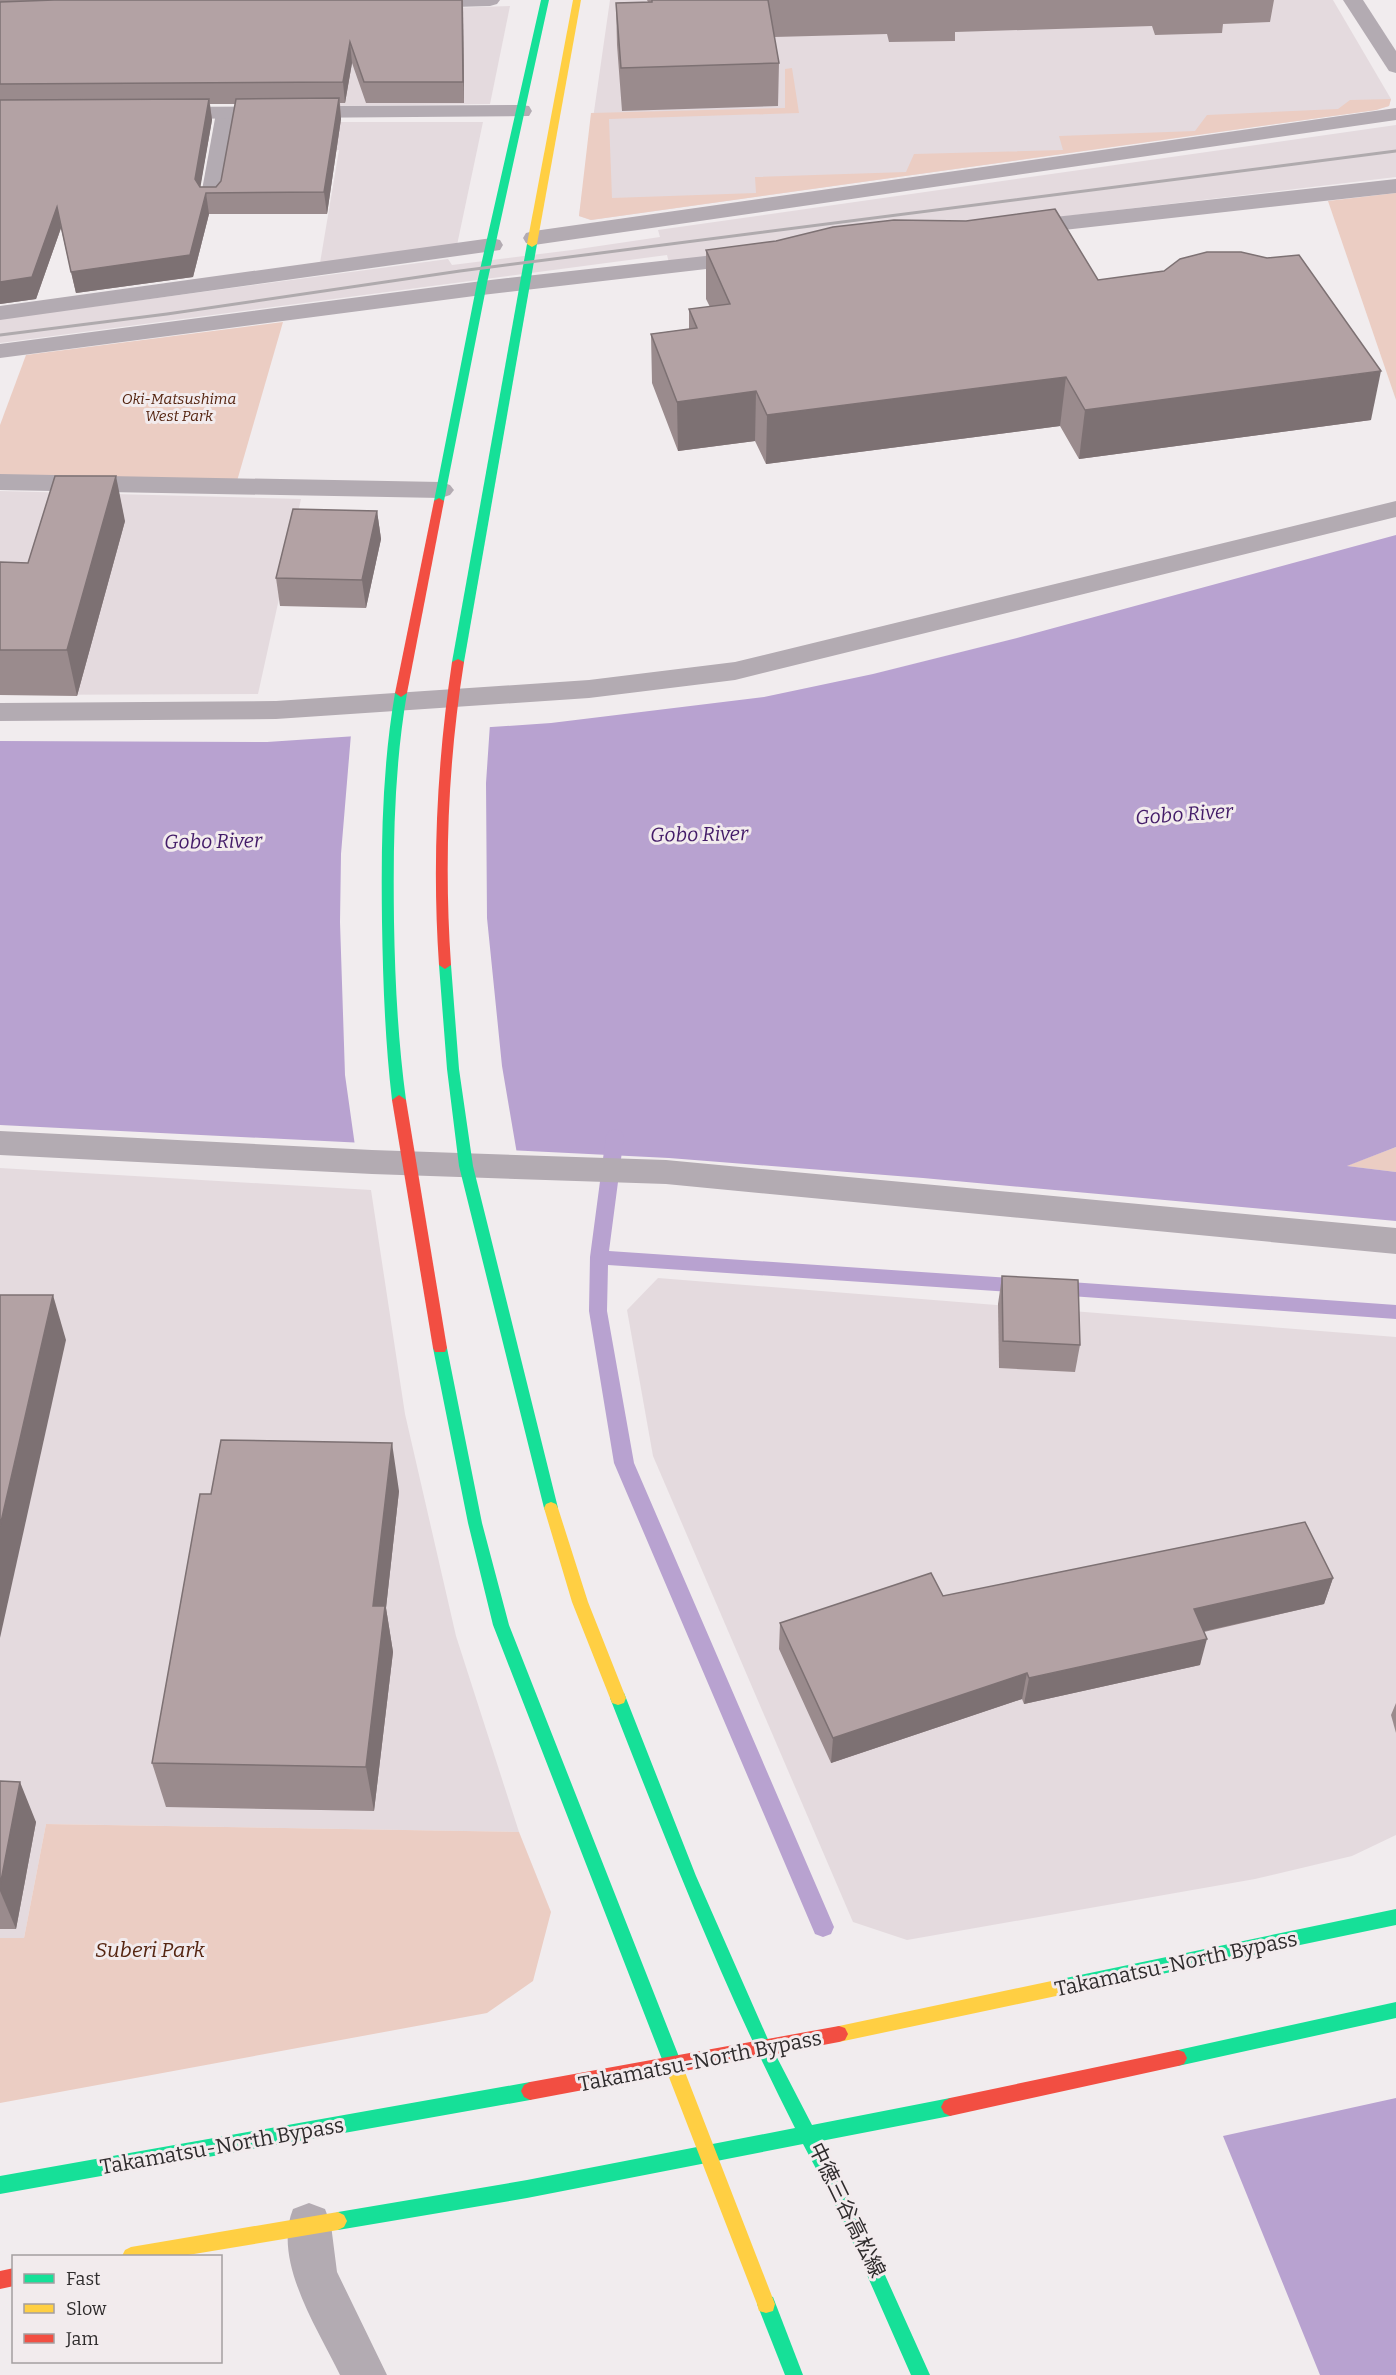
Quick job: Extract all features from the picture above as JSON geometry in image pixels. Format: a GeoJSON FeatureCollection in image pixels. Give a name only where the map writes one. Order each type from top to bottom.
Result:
{"type":"FeatureCollection","features":[{"type":"Feature","properties":{"kind":"main road"},"geometry":{"type":"LineString","coordinates":[[545,0],[482,288],[397,713],[387,852],[389,984],[395,1072],[450,1405],[475,1523],[501,1625],[794,2375]]}},
{"type":"Feature","properties":{"kind":"main road","name":"中徳三谷高松線"},"geometry":{"type":"LineString","coordinates":[[577,0],[534,238],[530,248],[451,710],[443,783],[441,919],[453,1069],[466,1160],[550,1506],[580,1602],[695,1894],[764,2050],[809,2134],[886,2289],[921,2375]]}},
{"type":"Feature","properties":{"kind":"main road","name":"Takamatsu-North Bypass"},"geometry":{"type":"LineString","coordinates":[[0,2185],[764,2050],[1396,1917]]}},
{"type":"Feature","properties":{"kind":"main road"},"geometry":{"type":"LineString","coordinates":[[137,2255],[527,2189],[986,2100],[1396,2010]]}},
{"type":"Feature","properties":{"kind":"street"},"geometry":{"type":"LineString","coordinates":[[395,3],[490,0]]}},
{"type":"Feature","properties":{"kind":"street"},"geometry":{"type":"LineString","coordinates":[[1353,0],[1396,68]]}},
{"type":"Feature","properties":{"kind":"street"},"geometry":{"type":"LineString","coordinates":[[143,113],[521,111]]}},
{"type":"Feature","properties":{"kind":"street"},"geometry":{"type":"LineString","coordinates":[[211,201],[227,113]]}},
{"type":"Feature","properties":{"kind":"street"},"geometry":{"type":"LineString","coordinates":[[534,238],[1396,114]]}},
{"type":"Feature","properties":{"kind":"street"},"geometry":{"type":"LineString","coordinates":[[994,231],[1396,186]]}},
{"type":"Feature","properties":{"kind":"street"},"geometry":{"type":"LineString","coordinates":[[0,313],[492,245]]}},
{"type":"Feature","properties":{"kind":"street"},"geometry":{"type":"LineString","coordinates":[[0,351],[482,288],[770,256]]}},
{"type":"Feature","properties":{"kind":"street"},"geometry":{"type":"LineString","coordinates":[[0,482],[441,490]]}},
{"type":"Feature","properties":{"kind":"street"},"geometry":{"type":"LineString","coordinates":[[0,712],[276,710],[397,713],[451,710],[589,689],[735,671],[1396,509]]}},
{"type":"Feature","properties":{"kind":"street"},"geometry":{"type":"LineString","coordinates":[[0,1143],[408,1156],[666,1172],[1396,1241]]}},
{"type":"Feature","properties":{"kind":"street"},"geometry":{"type":"LineString","coordinates":[[309,2225],[315,2275],[364,2375]]}},
{"type":"Feature","properties":{"kind":"shaded area"},"geometry":{"type":"Polygon","coordinates":[[[610,0],[1333,0],[1391,99],[1389,106],[1376,110],[591,220],[579,216],[610,0]]]}},
{"type":"Feature","properties":{"kind":"shaded area"},"geometry":{"type":"Polygon","coordinates":[[[510,6],[490,104],[328,106],[358,11],[510,6]]]}},
{"type":"Feature","properties":{"kind":"shaded area"},"geometry":{"type":"Polygon","coordinates":[[[289,122],[483,122],[457,245],[320,263],[339,150],[285,150],[289,122]]]}},
{"type":"Feature","properties":{"kind":"shaded area"},"geometry":{"type":"Polygon","coordinates":[[[1396,125],[1396,177],[669,263],[667,255],[0,343],[0,319],[448,259],[452,265],[572,250],[660,237],[658,230],[1396,125]]]}},
{"type":"Feature","properties":{"kind":"shaded area"},"geometry":{"type":"Polygon","coordinates":[[[0,491],[301,499],[258,694],[0,695],[0,491]]]}},
{"type":"Feature","properties":{"kind":"shaded area"},"geometry":{"type":"Polygon","coordinates":[[[0,1168],[371,1190],[405,1414],[456,1636],[519,1832],[46,1824],[24,1938],[0,1938],[0,1168]]]}},
{"type":"Feature","properties":{"kind":"shaded area"},"geometry":{"type":"Polygon","coordinates":[[[658,1278],[1396,1337],[1396,1835],[1352,1856],[1255,1879],[907,1940],[853,1922],[653,1456],[627,1310],[658,1278]]]}},
{"type":"Feature","properties":{"kind":"green space"},"geometry":{"type":"Polygon","coordinates":[[[792,68],[799,113],[609,119],[612,198],[756,193],[755,177],[906,172],[914,154],[1063,150],[1059,136],[1195,131],[1207,115],[1338,109],[1350,100],[1391,99],[1389,106],[1376,110],[591,220],[579,216],[591,113],[785,108],[785,69],[792,68]]]}},
{"type":"Feature","properties":{"kind":"green space"},"geometry":{"type":"Polygon","coordinates":[[[1396,193],[1396,400],[1328,201],[1396,193]]]}},
{"type":"Feature","properties":{"kind":"green space","name":"Oki-Matsushima West Park"},"geometry":{"type":"Polygon","coordinates":[[[283,322],[237,481],[0,477],[0,425],[26,355],[283,322]]]}},
{"type":"Feature","properties":{"kind":"green space"},"geometry":{"type":"Polygon","coordinates":[[[1396,1147],[1396,1172],[1346,1166],[1396,1147]]]}},
{"type":"Feature","properties":{"kind":"green space","name":"Suberi Park"},"geometry":{"type":"Polygon","coordinates":[[[46,1824],[519,1832],[551,1912],[533,1981],[487,2013],[0,2103],[0,1938],[24,1938],[46,1824]]]}},
{"type":"Feature","properties":{"kind":"water","name":"Gobo River"},"geometry":{"type":"Polygon","coordinates":[[[1396,535],[1396,1147],[1347,1166],[1396,1172],[1396,1221],[923,1178],[669,1158],[0,1125],[0,741],[267,742],[551,723],[764,697],[873,674],[1013,639],[1396,535]]]}},
{"type":"Feature","properties":{"kind":"water"},"geometry":{"type":"Polygon","coordinates":[[[1396,2098],[1396,2375],[1320,2375],[1223,2136],[1396,2098]]]}},
{"type":"Feature","properties":{"kind":"pier"},"geometry":{"type":"Polygon","coordinates":[[[490,724],[486,783],[487,918],[502,1066],[517,1154],[355,1146],[345,1075],[340,922],[341,854],[351,734],[490,724]]]}},
{"type":"Feature","properties":{"kind":"building"},"geometry":{"type":"Polygon","coordinates":[[[462,0],[463,82],[364,82],[350,42],[343,82],[0,84],[0,2],[462,0]]]}},
{"type":"Feature","properties":{"kind":"building"},"geometry":{"type":"Polygon","coordinates":[[[652,0],[768,0],[779,63],[621,68],[616,3],[652,2],[652,0]]]}},
{"type":"Feature","properties":{"kind":"building"},"geometry":{"type":"Polygon","coordinates":[[[339,98],[324,192],[206,193],[190,255],[71,272],[57,207],[32,277],[0,282],[0,100],[209,99],[195,179],[200,187],[216,187],[221,181],[236,99],[339,98]]]}},
{"type":"Feature","properties":{"kind":"building"},"geometry":{"type":"Polygon","coordinates":[[[1055,209],[1098,280],[1164,271],[1180,259],[1207,252],[1241,252],[1267,258],[1299,255],[1381,371],[1085,410],[1066,377],[767,415],[756,391],[677,402],[651,334],[697,328],[689,309],[730,304],[706,250],[776,241],[833,227],[894,220],[966,221],[1055,209]]]}},
{"type":"Feature","properties":{"kind":"building"},"geometry":{"type":"Polygon","coordinates":[[[55,476],[116,476],[67,650],[0,650],[0,562],[28,563],[55,476]]]}},
{"type":"Feature","properties":{"kind":"building"},"geometry":{"type":"Polygon","coordinates":[[[293,509],[377,511],[362,580],[276,578],[293,509]]]}},
{"type":"Feature","properties":{"kind":"building"},"geometry":{"type":"Polygon","coordinates":[[[1002,1276],[1078,1280],[1080,1345],[1003,1341],[1002,1276]]]}},
{"type":"Feature","properties":{"kind":"building"},"geometry":{"type":"Polygon","coordinates":[[[0,1295],[53,1295],[0,1526],[0,1295]]]}},
{"type":"Feature","properties":{"kind":"building"},"geometry":{"type":"Polygon","coordinates":[[[221,1440],[392,1443],[373,1606],[385,1606],[366,1767],[152,1763],[200,1494],[211,1494],[221,1440]]]}},
{"type":"Feature","properties":{"kind":"building"},"geometry":{"type":"Polygon","coordinates":[[[1305,1522],[1333,1578],[1194,1609],[1207,1639],[1029,1678],[1027,1673],[833,1738],[780,1623],[931,1573],[943,1596],[1305,1522]]]}},
{"type":"Feature","properties":{"kind":"building"},"geometry":{"type":"Polygon","coordinates":[[[0,1781],[20,1782],[0,1886],[0,1781]]]}},
{"type":"Feature","properties":{"kind":"waterway"},"geometry":{"type":"LineString","coordinates":[[599,1257],[615,1136]]}},
{"type":"Feature","properties":{"kind":"waterway"},"geometry":{"type":"LineString","coordinates":[[599,1257],[1025,1286]]}},
{"type":"Feature","properties":{"kind":"waterway"},"geometry":{"type":"LineString","coordinates":[[599,1257],[598,1311],[624,1463],[823,1927]]}},
{"type":"Feature","properties":{"kind":"waterway"},"geometry":{"type":"LineString","coordinates":[[1056,1288],[1396,1312]]}},
{"type":"Feature","properties":{"kind":"railway"},"geometry":{"type":"LineString","coordinates":[[0,335],[167,314],[460,271],[1396,151]]}},
{"type":"Feature","properties":{"kind":"traffic: fast"},"geometry":{"type":"LineString","coordinates":[[439,501],[482,283],[545,0]]}},
{"type":"Feature","properties":{"kind":"traffic: fast"},"geometry":{"type":"LineString","coordinates":[[458,662],[532,244]]}},
{"type":"Feature","properties":{"kind":"traffic: fast"},"geometry":{"type":"LineString","coordinates":[[399,1100],[390,1007],[388,858],[390,775],[401,693]]}},
{"type":"Feature","properties":{"kind":"traffic: fast"},"geometry":{"type":"LineString","coordinates":[[445,965],[453,1069],[466,1166],[551,1508]]}},
{"type":"Feature","properties":{"kind":"traffic: fast"},"geometry":{"type":"LineString","coordinates":[[440,1348],[475,1523],[501,1625],[674,2067]]}},
{"type":"Feature","properties":{"kind":"traffic: fast"},"geometry":{"type":"LineString","coordinates":[[618,1698],[688,1876],[764,2050]]}},
{"type":"Feature","properties":{"kind":"traffic: fast"},"geometry":{"type":"LineString","coordinates":[[1061,1987],[1396,1917]]}},
{"type":"Feature","properties":{"kind":"traffic: fast"},"geometry":{"type":"LineString","coordinates":[[1178,2058],[1396,2010]]}},
{"type":"Feature","properties":{"kind":"traffic: fast"},"geometry":{"type":"LineString","coordinates":[[764,2050],[847,2210],[921,2375]]}},
{"type":"Feature","properties":{"kind":"traffic: fast"},"geometry":{"type":"LineString","coordinates":[[0,2185],[530,2091]]}},
{"type":"Feature","properties":{"kind":"traffic: fast"},"geometry":{"type":"LineString","coordinates":[[338,2221],[527,2189],[950,2107]]}},
{"type":"Feature","properties":{"kind":"traffic: fast"},"geometry":{"type":"LineString","coordinates":[[766,2304],[794,2375]]}},
{"type":"Feature","properties":{"kind":"traffic: slow"},"geometry":{"type":"LineString","coordinates":[[532,244],[577,0]]}},
{"type":"Feature","properties":{"kind":"traffic: slow"},"geometry":{"type":"LineString","coordinates":[[551,1508],[580,1602],[618,1698]]}},
{"type":"Feature","properties":{"kind":"traffic: slow"},"geometry":{"type":"LineString","coordinates":[[839,2034],[1061,1987]]}},
{"type":"Feature","properties":{"kind":"traffic: slow"},"geometry":{"type":"LineString","coordinates":[[674,2067],[766,2304]]}},
{"type":"Feature","properties":{"kind":"traffic: slow"},"geometry":{"type":"LineString","coordinates":[[137,2255],[338,2221]]}},
{"type":"Feature","properties":{"kind":"traffic: jam"},"geometry":{"type":"LineString","coordinates":[[401,693],[439,501]]}},
{"type":"Feature","properties":{"kind":"traffic: jam"},"geometry":{"type":"LineString","coordinates":[[445,965],[441,889],[442,813],[452,699],[458,662]]}},
{"type":"Feature","properties":{"kind":"traffic: jam"},"geometry":{"type":"LineString","coordinates":[[399,1100],[440,1348]]}},
{"type":"Feature","properties":{"kind":"traffic: jam"},"geometry":{"type":"LineString","coordinates":[[530,2091],[839,2034]]}},
{"type":"Feature","properties":{"kind":"traffic: jam"},"geometry":{"type":"LineString","coordinates":[[950,2107],[1178,2058]]}},
{"type":"Feature","properties":{"kind":"traffic: jam"},"geometry":{"type":"LineString","coordinates":[[0,2280],[12,2277]]}}]}
